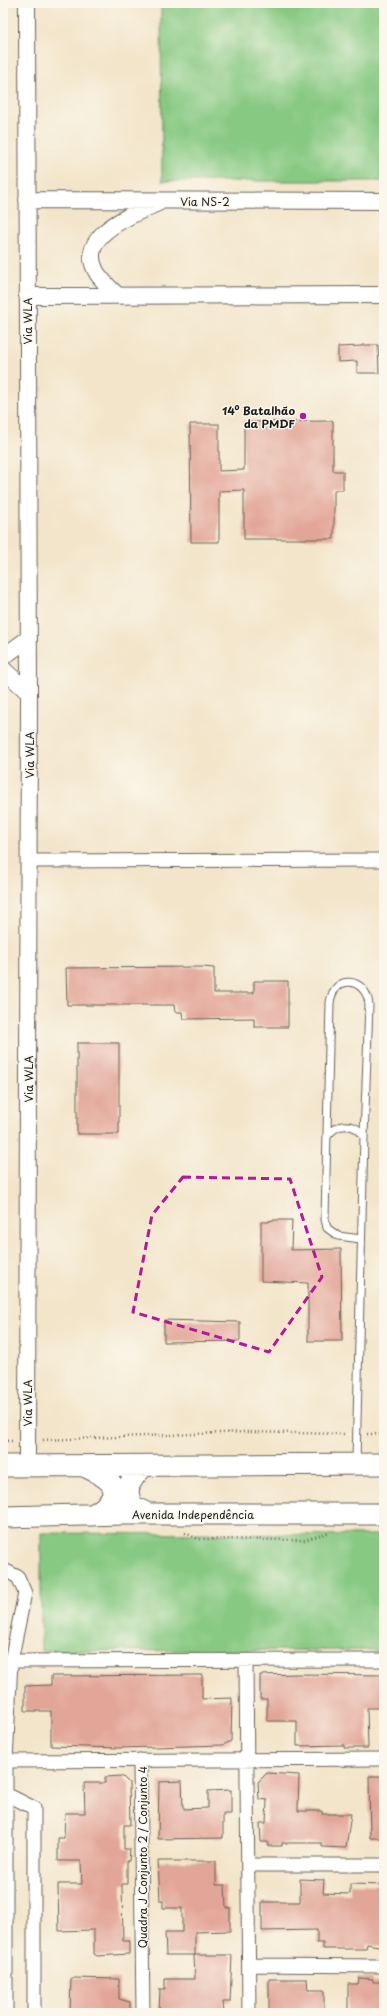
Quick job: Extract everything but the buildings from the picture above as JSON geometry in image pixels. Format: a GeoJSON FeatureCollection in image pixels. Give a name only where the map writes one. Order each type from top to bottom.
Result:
{"type":"FeatureCollection","features":[{"type":"Feature","properties":{"kind":"main road"},"geometry":{"type":"LineString","coordinates":[[3,1466],[384,1464]]}},
{"type":"Feature","properties":{"kind":"main road"},"geometry":{"type":"LineString","coordinates":[[84,1466],[104,1476],[110,1483],[113,1492],[111,1502],[92,1515]]}},
{"type":"Feature","properties":{"kind":"main road"},"geometry":{"type":"LineString","coordinates":[[144,1466],[129,1483],[129,1498],[134,1508],[148,1514]]}},
{"type":"Feature","properties":{"kind":"main road","name":"Avenida Independência"},"geometry":{"type":"LineString","coordinates":[[3,1516],[148,1514],[384,1514]]}},
{"type":"Feature","properties":{"kind":"street","name":"Via WLA"},"geometry":{"type":"LineString","coordinates":[[27,3],[29,638],[27,1466]]}},
{"type":"Feature","properties":{"kind":"street","name":"Via NS-2"},"geometry":{"type":"LineString","coordinates":[[27,200],[384,200]]}},
{"type":"Feature","properties":{"kind":"street"},"geometry":{"type":"LineString","coordinates":[[118,296],[102,279],[95,268],[92,261],[94,245],[111,226],[163,200]]}},
{"type":"Feature","properties":{"kind":"street"},"geometry":{"type":"LineString","coordinates":[[27,296],[384,295]]}},
{"type":"Feature","properties":{"kind":"street"},"geometry":{"type":"LineString","coordinates":[[3,657],[29,638]]}},
{"type":"Feature","properties":{"kind":"street"},"geometry":{"type":"LineString","coordinates":[[3,669],[29,693]]}},
{"type":"Feature","properties":{"kind":"street"},"geometry":{"type":"LineString","coordinates":[[29,861],[384,860]]}},
{"type":"Feature","properties":{"kind":"street"},"geometry":{"type":"LineString","coordinates":[[3,1572],[6,1571],[18,1577],[25,1593],[7,1661],[6,2013]]}},
{"type":"Feature","properties":{"kind":"street"},"geometry":{"type":"LineString","coordinates":[[246,1660],[249,2013]]}},
{"type":"Feature","properties":{"kind":"street"},"geometry":{"type":"LineString","coordinates":[[7,1661],[384,1660]]}},
{"type":"Feature","properties":{"kind":"street","name":"Quadra J Conjunto 2 / Conjunto 4"},"geometry":{"type":"LineString","coordinates":[[143,2013],[140,1760],[384,1759]]}},
{"type":"Feature","properties":{"kind":"street"},"geometry":{"type":"LineString","coordinates":[[6,1761],[140,1760]]}},
{"type":"Feature","properties":{"kind":"street"},"geometry":{"type":"LineString","coordinates":[[6,1794],[34,1808],[34,2013]]}},
{"type":"Feature","properties":{"kind":"street"},"geometry":{"type":"LineString","coordinates":[[248,1866],[384,1865]]}},
{"type":"Feature","properties":{"kind":"street"},"geometry":{"type":"LineString","coordinates":[[249,1965],[384,1966]]}},
{"type":"Feature","properties":{"kind":"lane"},"geometry":{"type":"LineString","coordinates":[[356,1464],[368,998],[357,984],[346,982],[336,985],[331,993],[325,1219],[327,1228],[338,1236],[361,1239]]}},
{"type":"Feature","properties":{"kind":"lane"},"geometry":{"type":"LineString","coordinates":[[327,1137],[331,1131],[341,1126],[348,1126],[354,1127],[360,1131],[364,1137]]}},
{"type":"Feature","properties":{"kind":"path"},"geometry":{"type":"LineString","coordinates":[[3,1441],[245,1432],[384,1434]]}},
{"type":"Feature","properties":{"kind":"highlighted area"},"geometry":{"type":"Polygon","coordinates":[[[183,1177],[290,1179],[322,1277],[269,1352],[133,1312],[152,1215],[183,1177]]]}},
{"type":"Feature","properties":{"kind":"green space"},"geometry":{"type":"Polygon","coordinates":[[[161,3],[384,3],[384,181],[162,181],[161,3]]]}},
{"type":"Feature","properties":{"kind":"green space"},"geometry":{"type":"Polygon","coordinates":[[[41,1533],[384,1535],[384,1650],[41,1651],[41,1533]]]}},
{"type":"Feature","properties":{"kind":"place","name":"14º Batalhão da PMDF"},"geometry":{"type":"Point","coordinates":[303,416]}}]}
